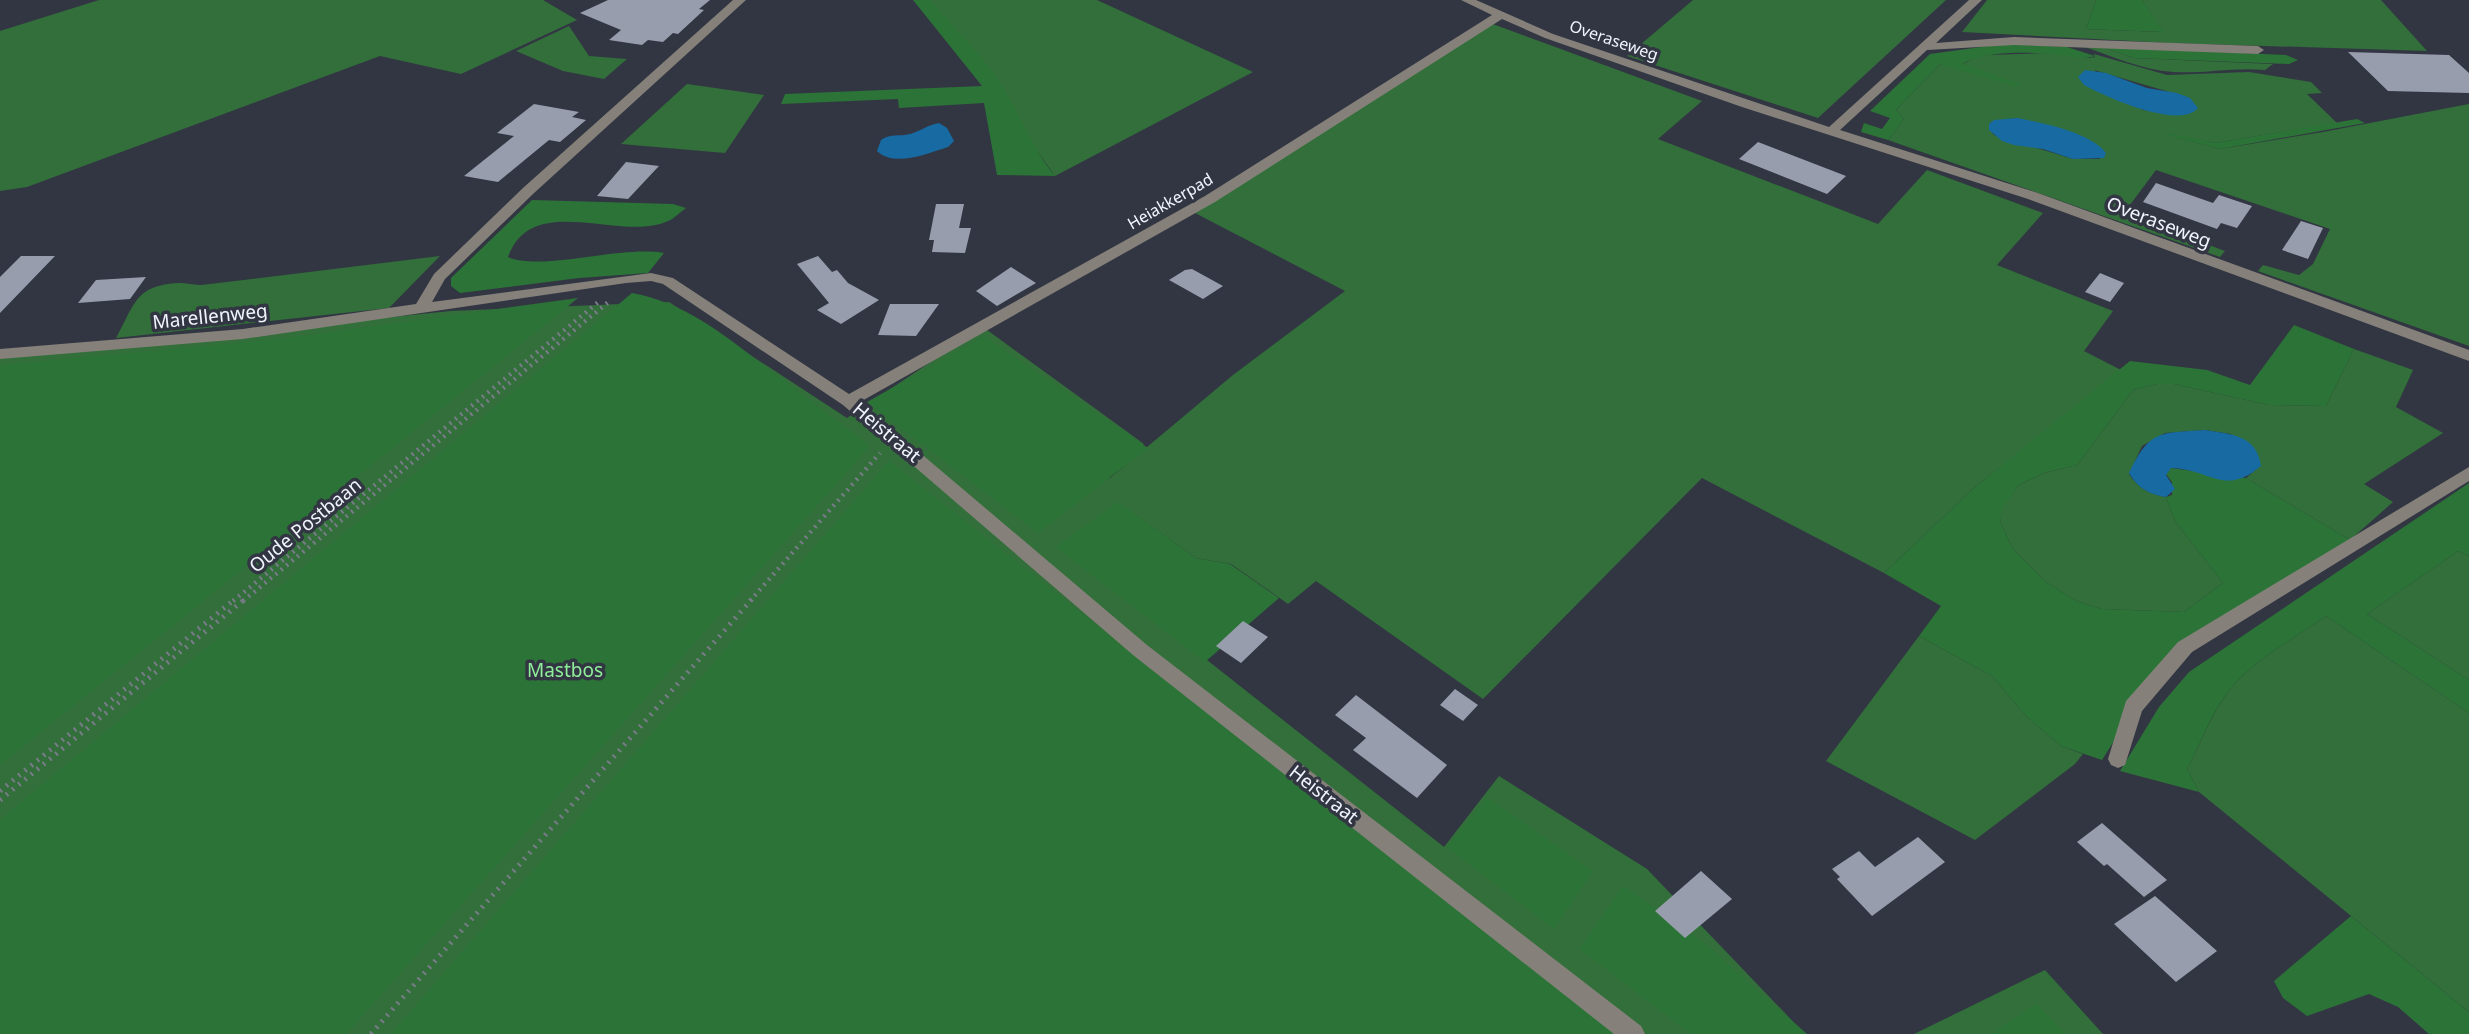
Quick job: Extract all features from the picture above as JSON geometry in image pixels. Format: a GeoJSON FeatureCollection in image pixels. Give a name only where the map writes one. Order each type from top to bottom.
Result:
{"type":"FeatureCollection","features":[{"type":"Feature","properties":{"kind":"street"},"geometry":{"type":"LineString","coordinates":[[422,307],[439,277],[528,191],[740,0]]}},
{"type":"Feature","properties":{"kind":"street","name":"Overaseweg"},"geometry":{"type":"LineString","coordinates":[[1467,0],[1549,36],[2033,196],[2469,356]]}},
{"type":"Feature","properties":{"kind":"street"},"geometry":{"type":"LineString","coordinates":[[1832,131],[1976,0]]}},
{"type":"Feature","properties":{"kind":"street","name":"Heiakkerpad"},"geometry":{"type":"LineString","coordinates":[[849,401],[1210,199],[1499,16]]}},
{"type":"Feature","properties":{"kind":"street"},"geometry":{"type":"LineString","coordinates":[[1926,47],[2014,41],[2258,50]]}},
{"type":"Feature","properties":{"kind":"street","name":"Heistraat"},"geometry":{"type":"LineString","coordinates":[[422,307],[632,278],[651,276],[668,281],[849,401],[894,436],[1140,650],[1633,1034]]}},
{"type":"Feature","properties":{"kind":"street","name":"Marellenweg"},"geometry":{"type":"LineString","coordinates":[[0,354],[243,334],[422,307]]}},
{"type":"Feature","properties":{"kind":"street"},"geometry":{"type":"LineString","coordinates":[[2118,759],[2133,707],[2185,647],[2469,473]]}},
{"type":"Feature","properties":{"kind":"path","name":"Oude Postbaan"},"geometry":{"type":"LineString","coordinates":[[0,791],[632,278]]}},
{"type":"Feature","properties":{"kind":"path"},"geometry":{"type":"LineString","coordinates":[[0,800],[632,278]]}},
{"type":"Feature","properties":{"kind":"path"},"geometry":{"type":"LineString","coordinates":[[371,1034],[894,436]]}},
{"type":"Feature","properties":{"kind":"green space"},"geometry":{"type":"Polygon","coordinates":[[[99,0],[543,0],[577,20],[461,74],[380,56],[27,187],[0,191],[0,31],[99,0]]]}},
{"type":"Feature","properties":{"kind":"green space"},"geometry":{"type":"Polygon","coordinates":[[[913,0],[930,0],[984,61],[1055,176],[997,175],[984,103],[899,108],[898,99],[781,104],[785,94],[982,86],[913,0]]]}},
{"type":"Feature","properties":{"kind":"green space"},"geometry":{"type":"Polygon","coordinates":[[[930,0],[1097,0],[1253,72],[1055,176],[930,0]]]}},
{"type":"Feature","properties":{"kind":"green space"},"geometry":{"type":"Polygon","coordinates":[[[1693,0],[1946,0],[1818,118],[1627,56],[1693,0]]]}},
{"type":"Feature","properties":{"kind":"green space"},"geometry":{"type":"Polygon","coordinates":[[[1987,0],[2096,0],[2086,29],[2162,32],[2142,0],[2381,0],[2427,51],[2170,43],[1962,32],[1987,0]]]}},
{"type":"Feature","properties":{"kind":"green space"},"geometry":{"type":"Polygon","coordinates":[[[2096,0],[2142,0],[2163,32],[2086,29],[2096,0]]]}},
{"type":"Feature","properties":{"kind":"green space","name":"Mastbos"},"geometry":{"type":"Polygon","coordinates":[[[1490,23],[1702,101],[1658,139],[1878,224],[1927,170],[2043,213],[1997,265],[2113,311],[2084,351],[2121,370],[1975,487],[1884,573],[1702,478],[1483,699],[1316,581],[1288,604],[1231,564],[1196,558],[1120,504],[1169,630],[1444,847],[1499,776],[1647,869],[1805,1034],[0,1034],[0,356],[451,311],[669,302],[847,418],[983,327],[1144,444],[1108,474],[1110,478],[1233,375],[1345,291],[1195,213],[1490,23]]]}},
{"type":"Feature","properties":{"kind":"green space"},"geometry":{"type":"Polygon","coordinates":[[[569,26],[589,56],[627,59],[604,79],[563,71],[516,51],[569,26]]]}},
{"type":"Feature","properties":{"kind":"green space"},"geometry":{"type":"Polygon","coordinates":[[[2003,44],[2067,47],[2095,56],[2079,58],[2041,53],[2006,53],[1963,64],[2020,84],[2017,87],[1940,64],[1896,110],[1904,119],[1888,140],[1861,132],[1864,123],[1882,129],[1890,118],[1870,111],[1930,54],[2003,44]]]}},
{"type":"Feature","properties":{"kind":"green space"},"geometry":{"type":"Polygon","coordinates":[[[2085,47],[2102,47],[2134,58],[2273,64],[2265,70],[2173,72],[2139,66],[2085,47]]]}},
{"type":"Feature","properties":{"kind":"green space"},"geometry":{"type":"Polygon","coordinates":[[[2102,47],[2286,55],[2298,60],[2289,64],[2134,58],[2102,47]]]}},
{"type":"Feature","properties":{"kind":"green space"},"geometry":{"type":"Polygon","coordinates":[[[2048,53],[2090,58],[2095,57],[2094,54],[2167,75],[2249,72],[2311,82],[2322,93],[2307,94],[2337,123],[2216,143],[2169,135],[2220,149],[2469,104],[2469,346],[2258,271],[2263,265],[2299,275],[2313,264],[2330,229],[2156,170],[2124,213],[2225,251],[2220,257],[1888,140],[1904,119],[1896,110],[1940,64],[1969,68],[1963,64],[1976,57],[2048,53]],[[2094,70],[2143,110],[2189,114],[2190,98],[2094,70]],[[2017,118],[1991,122],[1990,130],[1994,135],[2073,159],[2100,159],[2093,142],[2081,136],[2017,118]]]}},
{"type":"Feature","properties":{"kind":"green space"},"geometry":{"type":"Polygon","coordinates":[[[687,84],[764,95],[725,153],[621,144],[687,84]]]}},
{"type":"Feature","properties":{"kind":"green space"},"geometry":{"type":"Polygon","coordinates":[[[2357,119],[2365,123],[2220,149],[2168,135],[2216,143],[2357,119]]]}},
{"type":"Feature","properties":{"kind":"green space"},"geometry":{"type":"Polygon","coordinates":[[[532,200],[673,204],[686,208],[670,220],[649,226],[557,222],[537,226],[520,237],[508,257],[541,262],[626,252],[664,253],[648,273],[579,278],[460,293],[451,286],[451,278],[532,200]]]}},
{"type":"Feature","properties":{"kind":"green space"},"geometry":{"type":"Polygon","coordinates":[[[440,256],[389,308],[116,338],[138,298],[153,288],[164,285],[202,285],[440,256]]]}},
{"type":"Feature","properties":{"kind":"green space"},"geometry":{"type":"Polygon","coordinates":[[[632,293],[671,305],[706,323],[870,446],[346,1034],[0,1034],[0,820],[632,293]]]}},
{"type":"Feature","properties":{"kind":"green space"},"geometry":{"type":"Polygon","coordinates":[[[578,298],[0,765],[0,365],[279,339],[578,298]]]}},
{"type":"Feature","properties":{"kind":"green space"},"geometry":{"type":"Polygon","coordinates":[[[2294,325],[2354,349],[2326,406],[2269,405],[2174,384],[2157,384],[2133,390],[2077,465],[2044,473],[2019,485],[2002,508],[2000,522],[2013,549],[2046,582],[2076,601],[2102,609],[2184,612],[2223,583],[2175,521],[2166,497],[2172,495],[2172,482],[2166,474],[2171,468],[2246,478],[2350,540],[2173,661],[2142,697],[2102,760],[2061,746],[2026,716],[1992,676],[1919,636],[1941,606],[1884,573],[1975,487],[2130,361],[2207,370],[2250,385],[2294,325]]]}},
{"type":"Feature","properties":{"kind":"green space"},"geometry":{"type":"Polygon","coordinates":[[[984,336],[1148,448],[1038,533],[867,402],[984,336]]]}},
{"type":"Feature","properties":{"kind":"green space"},"geometry":{"type":"Polygon","coordinates":[[[2354,349],[2413,370],[2396,407],[2443,433],[2364,484],[2393,502],[2350,540],[2246,478],[2260,466],[2231,434],[2205,430],[2165,433],[2142,446],[2129,474],[2144,490],[2166,497],[2175,521],[2223,583],[2184,612],[2102,609],[2076,601],[2046,582],[2013,549],[2000,522],[2001,508],[2019,485],[2044,473],[2077,465],[2133,390],[2157,384],[2174,384],[2269,405],[2326,406],[2354,349]]]}},
{"type":"Feature","properties":{"kind":"green space"},"geometry":{"type":"Polygon","coordinates":[[[889,461],[1615,1034],[391,1034],[889,461]]]}},
{"type":"Feature","properties":{"kind":"green space"},"geometry":{"type":"Polygon","coordinates":[[[2469,483],[2469,556],[2458,551],[2367,614],[2469,680],[2469,713],[2326,616],[2261,660],[2228,692],[2187,769],[2199,792],[2120,771],[2159,707],[2189,672],[2469,483]]]}},
{"type":"Feature","properties":{"kind":"green space"},"geometry":{"type":"Polygon","coordinates":[[[1118,502],[1196,558],[1230,564],[1279,598],[1205,662],[1056,547],[1118,502]]]}},
{"type":"Feature","properties":{"kind":"green space"},"geometry":{"type":"Polygon","coordinates":[[[2458,551],[2469,556],[2469,680],[2367,614],[2458,551]]]}},
{"type":"Feature","properties":{"kind":"green space"},"geometry":{"type":"Polygon","coordinates":[[[2326,616],[2469,713],[2469,1012],[2199,792],[2187,769],[2228,692],[2261,660],[2326,616]]]}},
{"type":"Feature","properties":{"kind":"green space"},"geometry":{"type":"Polygon","coordinates":[[[1919,636],[1992,676],[2026,716],[2061,746],[2083,754],[2075,764],[1975,840],[1826,761],[1919,636]]]}},
{"type":"Feature","properties":{"kind":"green space"},"geometry":{"type":"Polygon","coordinates":[[[1487,798],[1593,871],[1554,929],[1447,847],[1487,798]]]}},
{"type":"Feature","properties":{"kind":"green space"},"geometry":{"type":"Polygon","coordinates":[[[1623,886],[1706,945],[1807,1034],[1691,1034],[1580,949],[1623,886]]]}},
{"type":"Feature","properties":{"kind":"green space"},"geometry":{"type":"Polygon","coordinates":[[[2351,916],[2469,1012],[2469,1034],[2429,1034],[2398,1007],[2369,994],[2307,1016],[2283,998],[2274,981],[2351,916]]]}},
{"type":"Feature","properties":{"kind":"green space"},"geometry":{"type":"Polygon","coordinates":[[[2045,970],[2103,1034],[1914,1034],[2045,970]]]}},
{"type":"Feature","properties":{"kind":"green space"},"geometry":{"type":"Polygon","coordinates":[[[2036,1004],[2065,1034],[1992,1034],[2036,1004]]]}},
{"type":"Feature","properties":{"kind":"water"},"geometry":{"type":"Polygon","coordinates":[[[2085,70],[2106,73],[2147,88],[2177,93],[2190,98],[2198,108],[2189,114],[2175,115],[2142,109],[2084,85],[2078,77],[2085,70]]]}},
{"type":"Feature","properties":{"kind":"water"},"geometry":{"type":"Polygon","coordinates":[[[2017,118],[2052,126],[2089,139],[2106,153],[2104,158],[2073,159],[2043,149],[2014,145],[2002,141],[1989,130],[1989,124],[1994,120],[2017,118]]]}},
{"type":"Feature","properties":{"kind":"water"},"geometry":{"type":"Polygon","coordinates":[[[939,123],[947,128],[954,141],[948,147],[902,159],[884,156],[877,151],[881,140],[885,138],[910,134],[939,123]]]}},
{"type":"Feature","properties":{"kind":"water"},"geometry":{"type":"Polygon","coordinates":[[[2205,430],[2233,435],[2248,442],[2259,456],[2261,466],[2237,480],[2227,481],[2185,469],[2171,468],[2166,475],[2175,489],[2166,497],[2144,490],[2129,473],[2143,449],[2158,436],[2205,430]]]}},
{"type":"Feature","properties":{"kind":"building"},"geometry":{"type":"Polygon","coordinates":[[[608,0],[710,0],[699,9],[704,10],[678,34],[673,33],[663,42],[648,40],[642,45],[609,40],[621,30],[580,13],[608,0]]]}},
{"type":"Feature","properties":{"kind":"building"},"geometry":{"type":"Polygon","coordinates":[[[2348,52],[2449,55],[2469,73],[2469,93],[2388,91],[2348,52]]]}},
{"type":"Feature","properties":{"kind":"building"},"geometry":{"type":"Polygon","coordinates":[[[534,104],[579,112],[572,117],[586,120],[560,142],[549,140],[498,182],[464,176],[514,136],[497,133],[534,104]]]}},
{"type":"Feature","properties":{"kind":"building"},"geometry":{"type":"Polygon","coordinates":[[[1758,142],[1846,176],[1827,194],[1739,159],[1758,142]]]}},
{"type":"Feature","properties":{"kind":"building"},"geometry":{"type":"Polygon","coordinates":[[[626,162],[659,166],[628,199],[597,196],[626,162]]]}},
{"type":"Feature","properties":{"kind":"building"},"geometry":{"type":"Polygon","coordinates":[[[2156,183],[2213,203],[2219,195],[2252,206],[2237,228],[2221,223],[2217,229],[2143,202],[2156,183]]]}},
{"type":"Feature","properties":{"kind":"building"},"geometry":{"type":"Polygon","coordinates":[[[936,204],[964,204],[959,228],[971,228],[965,253],[932,252],[934,240],[929,240],[936,204]]]}},
{"type":"Feature","properties":{"kind":"building"},"geometry":{"type":"Polygon","coordinates":[[[2301,221],[2323,228],[2308,259],[2282,250],[2301,221]]]}},
{"type":"Feature","properties":{"kind":"building"},"geometry":{"type":"Polygon","coordinates":[[[21,256],[55,256],[0,313],[0,277],[21,256]]]}},
{"type":"Feature","properties":{"kind":"building"},"geometry":{"type":"Polygon","coordinates":[[[818,256],[832,272],[837,270],[848,283],[879,300],[841,324],[817,310],[829,303],[797,264],[818,256]]]}},
{"type":"Feature","properties":{"kind":"building"},"geometry":{"type":"Polygon","coordinates":[[[1011,267],[1036,283],[997,306],[976,291],[1011,267]]]}},
{"type":"Feature","properties":{"kind":"building"},"geometry":{"type":"Polygon","coordinates":[[[1192,269],[1223,286],[1203,299],[1169,280],[1185,270],[1192,269]]]}},
{"type":"Feature","properties":{"kind":"building"},"geometry":{"type":"Polygon","coordinates":[[[2100,273],[2124,283],[2110,302],[2085,292],[2100,273]]]}},
{"type":"Feature","properties":{"kind":"building"},"geometry":{"type":"Polygon","coordinates":[[[146,277],[130,299],[78,303],[96,280],[146,277]]]}},
{"type":"Feature","properties":{"kind":"building"},"geometry":{"type":"Polygon","coordinates":[[[890,304],[939,304],[916,336],[878,335],[890,304]]]}},
{"type":"Feature","properties":{"kind":"building"},"geometry":{"type":"Polygon","coordinates":[[[1243,621],[1268,637],[1241,663],[1216,646],[1243,621]]]}},
{"type":"Feature","properties":{"kind":"building"},"geometry":{"type":"Polygon","coordinates":[[[1455,689],[1478,705],[1463,721],[1440,705],[1455,689]]]}},
{"type":"Feature","properties":{"kind":"building"},"geometry":{"type":"Polygon","coordinates":[[[1356,695],[1447,765],[1417,798],[1353,750],[1366,738],[1335,715],[1356,695]]]}},
{"type":"Feature","properties":{"kind":"building"},"geometry":{"type":"Polygon","coordinates":[[[2102,823],[2167,880],[2144,897],[2077,842],[2102,823]]]}},
{"type":"Feature","properties":{"kind":"building"},"geometry":{"type":"Polygon","coordinates":[[[1918,837],[1945,862],[1872,916],[1837,879],[1840,877],[1832,869],[1859,851],[1875,867],[1918,837]]]}},
{"type":"Feature","properties":{"kind":"building"},"geometry":{"type":"Polygon","coordinates":[[[1701,871],[1732,899],[1685,938],[1655,911],[1701,871]]]}},
{"type":"Feature","properties":{"kind":"building"},"geometry":{"type":"Polygon","coordinates":[[[2155,896],[2217,951],[2176,982],[2114,924],[2155,896]]]}}]}
